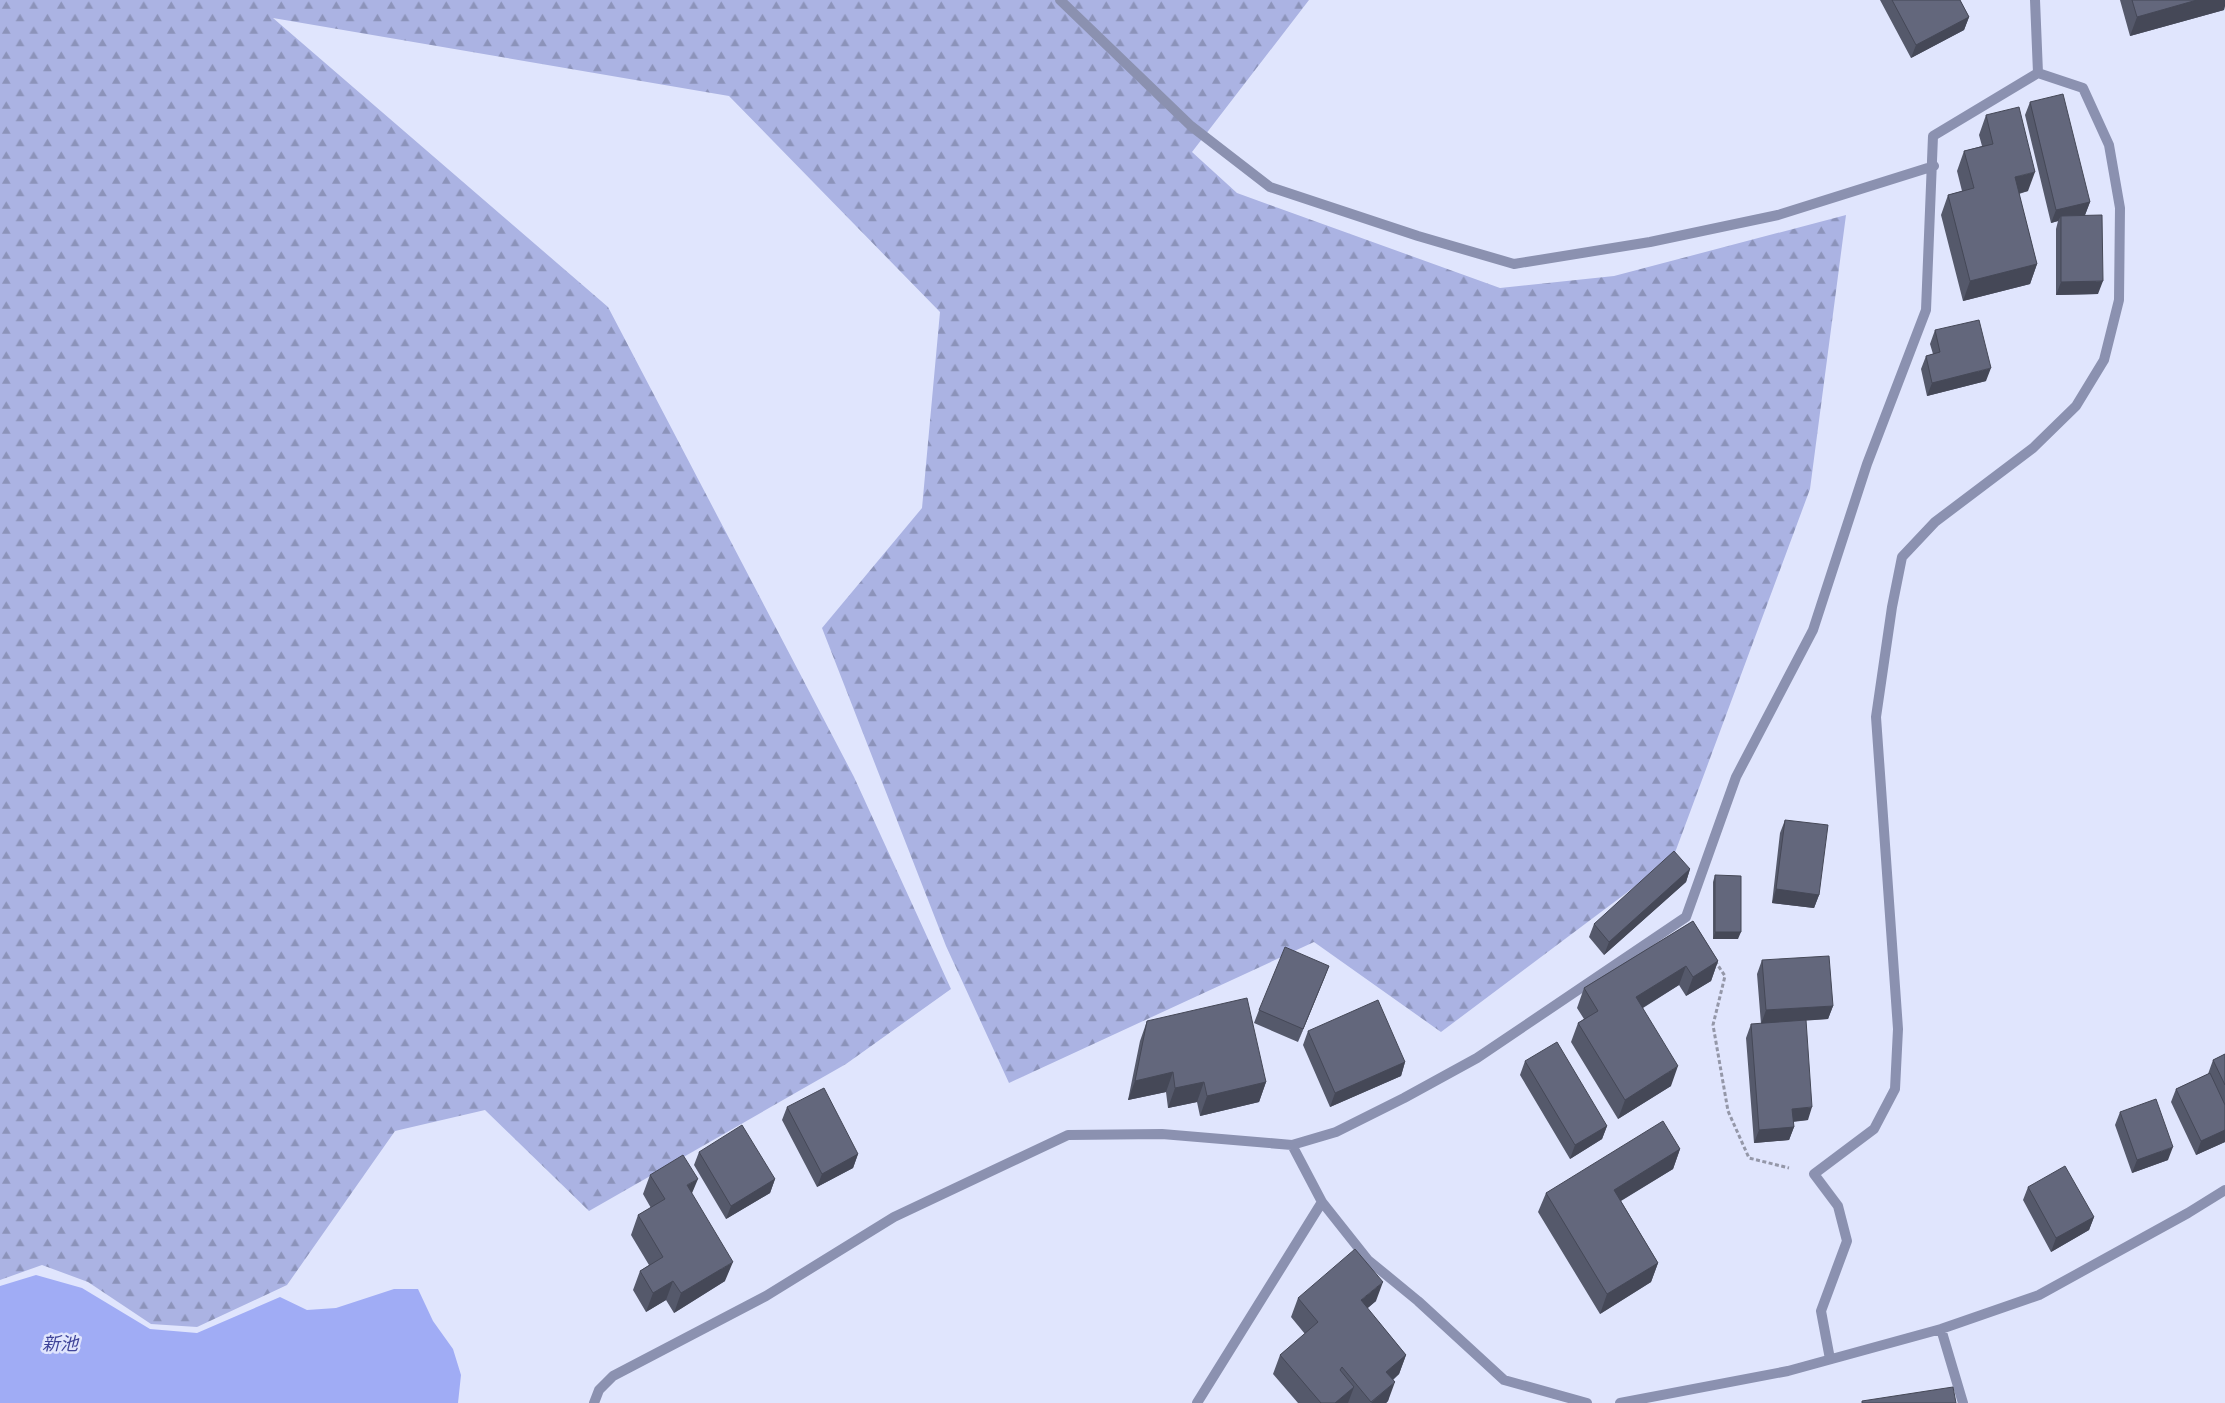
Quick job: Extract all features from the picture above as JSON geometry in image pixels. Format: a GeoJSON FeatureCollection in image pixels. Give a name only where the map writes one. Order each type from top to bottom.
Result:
{"type":"FeatureCollection","features":[{"type":"Feature","properties":{"kind":"street"},"geometry":{"type":"LineString","coordinates":[[1060,0],[1191,126],[1270,187],[1418,236],[1514,264],[1650,242],[1778,215],[1934,166]]}},
{"type":"Feature","properties":{"kind":"street"},"geometry":{"type":"LineString","coordinates":[[2035,0],[2038,73]]}},
{"type":"Feature","properties":{"kind":"street"},"geometry":{"type":"LineString","coordinates":[[594,1403],[598,1390],[613,1376],[766,1296],[894,1217],[1068,1135],[1162,1134],[1292,1145],[1336,1132],[1477,1058],[1686,917],[1736,777],[1813,630],[1867,464],[1926,310],[1934,166],[1933,136],[2038,73],[2083,88],[2109,145],[2120,208],[2119,300],[2104,360],[2076,406],[2033,448],[1935,522],[1902,557],[1892,607],[1876,717],[1898,1029],[1895,1089],[1874,1129],[1814,1174],[1838,1206],[1847,1241],[1821,1311],[1830,1359]]}},
{"type":"Feature","properties":{"kind":"street"},"geometry":{"type":"LineString","coordinates":[[1292,1145],[1322,1202],[1368,1260],[1418,1301],[1504,1380],[1588,1403]]}},
{"type":"Feature","properties":{"kind":"street"},"geometry":{"type":"LineString","coordinates":[[1620,1403],[1779,1373],[1941,1330],[2039,1295],[2188,1213],[2225,1190]]}},
{"type":"Feature","properties":{"kind":"street"},"geometry":{"type":"LineString","coordinates":[[1197,1403],[1322,1202]]}},
{"type":"Feature","properties":{"kind":"street"},"geometry":{"type":"LineString","coordinates":[[1941,1330],[1963,1403]]}},
{"type":"Feature","properties":{"kind":"path"},"geometry":{"type":"LineString","coordinates":[[1710,954],[1725,976],[1713,1025],[1728,1111],[1749,1158],[1814,1174]]}},
{"type":"Feature","properties":{"kind":"green space"},"geometry":{"type":"Polygon","coordinates":[[[0,0],[1309,0],[1192,152],[1237,193],[1500,288],[1614,276],[1846,215],[1810,489],[1673,858],[1441,1032],[1314,942],[1009,1083],[946,946],[822,628],[922,508],[940,312],[729,96],[273,18],[608,307],[854,777],[951,989],[846,1064],[589,1211],[485,1110],[395,1131],[287,1285],[197,1327],[151,1324],[88,1282],[42,1265],[0,1280],[0,0]]]}},
{"type":"Feature","properties":{"kind":"water","name":"新池"},"geometry":{"type":"Polygon","coordinates":[[[36,1275],[82,1288],[150,1329],[197,1333],[280,1297],[307,1310],[336,1308],[394,1289],[418,1289],[433,1321],[453,1349],[461,1375],[458,1403],[0,1403],[0,1286],[36,1275]]]}},
{"type":"Feature","properties":{"kind":"building"},"geometry":{"type":"Polygon","coordinates":[[[1892,0],[1960,0],[1969,17],[1916,45],[1892,0]]]}},
{"type":"Feature","properties":{"kind":"building"},"geometry":{"type":"Polygon","coordinates":[[[2132,0],[2197,0],[2137,17],[2132,0]]]}},
{"type":"Feature","properties":{"kind":"building"},"geometry":{"type":"Polygon","coordinates":[[[2063,94],[2090,202],[2056,210],[2030,102],[2063,94]]]}},
{"type":"Feature","properties":{"kind":"building"},"geometry":{"type":"Polygon","coordinates":[[[2019,107],[2035,172],[2015,177],[2037,264],[1970,281],[1948,195],[1974,188],[1964,151],[1993,144],[1986,115],[2019,107]]]}},
{"type":"Feature","properties":{"kind":"building"},"geometry":{"type":"Polygon","coordinates":[[[2102,215],[2103,281],[2061,282],[2061,216],[2102,215]]]}},
{"type":"Feature","properties":{"kind":"building"},"geometry":{"type":"Polygon","coordinates":[[[1979,320],[1991,368],[1932,383],[1926,356],[1940,352],[1935,330],[1979,320]]]}},
{"type":"Feature","properties":{"kind":"building"},"geometry":{"type":"Polygon","coordinates":[[[1785,820],[1828,825],[1819,895],[1776,889],[1785,820]]]}},
{"type":"Feature","properties":{"kind":"building"},"geometry":{"type":"Polygon","coordinates":[[[1674,851],[1690,869],[1609,942],[1594,924],[1674,851]]]}},
{"type":"Feature","properties":{"kind":"building"},"geometry":{"type":"Polygon","coordinates":[[[1715,875],[1741,876],[1741,932],[1715,932],[1715,875]]]}},
{"type":"Feature","properties":{"kind":"building"},"geometry":{"type":"Polygon","coordinates":[[[1693,921],[1718,961],[1693,977],[1686,966],[1636,997],[1678,1066],[1625,1100],[1578,1023],[1598,1011],[1584,988],[1693,921]]]}},
{"type":"Feature","properties":{"kind":"building"},"geometry":{"type":"Polygon","coordinates":[[[1285,947],[1329,966],[1303,1029],[1259,1010],[1285,947]]]}},
{"type":"Feature","properties":{"kind":"building"},"geometry":{"type":"Polygon","coordinates":[[[1829,956],[1833,1006],[1766,1010],[1762,960],[1829,956]]]}},
{"type":"Feature","properties":{"kind":"building"},"geometry":{"type":"Polygon","coordinates":[[[1247,998],[1266,1082],[1207,1096],[1204,1082],[1175,1088],[1173,1072],[1135,1081],[1147,1021],[1247,998]]]}},
{"type":"Feature","properties":{"kind":"building"},"geometry":{"type":"Polygon","coordinates":[[[1378,1000],[1405,1062],[1335,1093],[1308,1031],[1378,1000]]]}},
{"type":"Feature","properties":{"kind":"building"},"geometry":{"type":"Polygon","coordinates":[[[1806,1020],[1812,1107],[1792,1109],[1794,1127],[1759,1130],[1751,1024],[1806,1020]]]}},
{"type":"Feature","properties":{"kind":"building"},"geometry":{"type":"Polygon","coordinates":[[[1557,1042],[1607,1126],[1575,1145],[1525,1061],[1557,1042]]]}},
{"type":"Feature","properties":{"kind":"building"},"geometry":{"type":"Polygon","coordinates":[[[2225,1054],[2225,1085],[2213,1060],[2225,1054]]]}},
{"type":"Feature","properties":{"kind":"building"},"geometry":{"type":"Polygon","coordinates":[[[2210,1073],[2225,1105],[2225,1130],[2201,1141],[2176,1089],[2210,1073]]]}},
{"type":"Feature","properties":{"kind":"building"},"geometry":{"type":"Polygon","coordinates":[[[824,1088],[858,1154],[822,1174],[787,1107],[824,1088]]]}},
{"type":"Feature","properties":{"kind":"building"},"geometry":{"type":"Polygon","coordinates":[[[2156,1099],[2173,1147],[2137,1160],[2120,1112],[2156,1099]]]}},
{"type":"Feature","properties":{"kind":"building"},"geometry":{"type":"Polygon","coordinates":[[[1663,1121],[1680,1149],[1614,1190],[1658,1263],[1607,1294],[1546,1193],[1663,1121]]]}},
{"type":"Feature","properties":{"kind":"building"},"geometry":{"type":"Polygon","coordinates":[[[742,1125],[775,1179],[731,1206],[699,1152],[742,1125]]]}},
{"type":"Feature","properties":{"kind":"building"},"geometry":{"type":"Polygon","coordinates":[[[683,1155],[698,1179],[687,1185],[733,1262],[681,1293],[673,1281],[653,1293],[640,1271],[663,1257],[638,1215],[665,1199],[650,1175],[683,1155]]]}},
{"type":"Feature","properties":{"kind":"building"},"geometry":{"type":"Polygon","coordinates":[[[2065,1166],[2094,1217],[2056,1238],[2028,1187],[2065,1166]]]}},
{"type":"Feature","properties":{"kind":"building"},"geometry":{"type":"Polygon","coordinates":[[[1355,1249],[1383,1282],[1361,1300],[1406,1355],[1386,1372],[1395,1382],[1371,1402],[1342,1367],[1340,1370],[1354,1387],[1335,1403],[1321,1403],[1280,1355],[1318,1322],[1298,1298],[1355,1249]]]}},
{"type":"Feature","properties":{"kind":"building"},"geometry":{"type":"Polygon","coordinates":[[[1953,1387],[1956,1403],[1862,1403],[1862,1401],[1953,1387]]]}}]}
